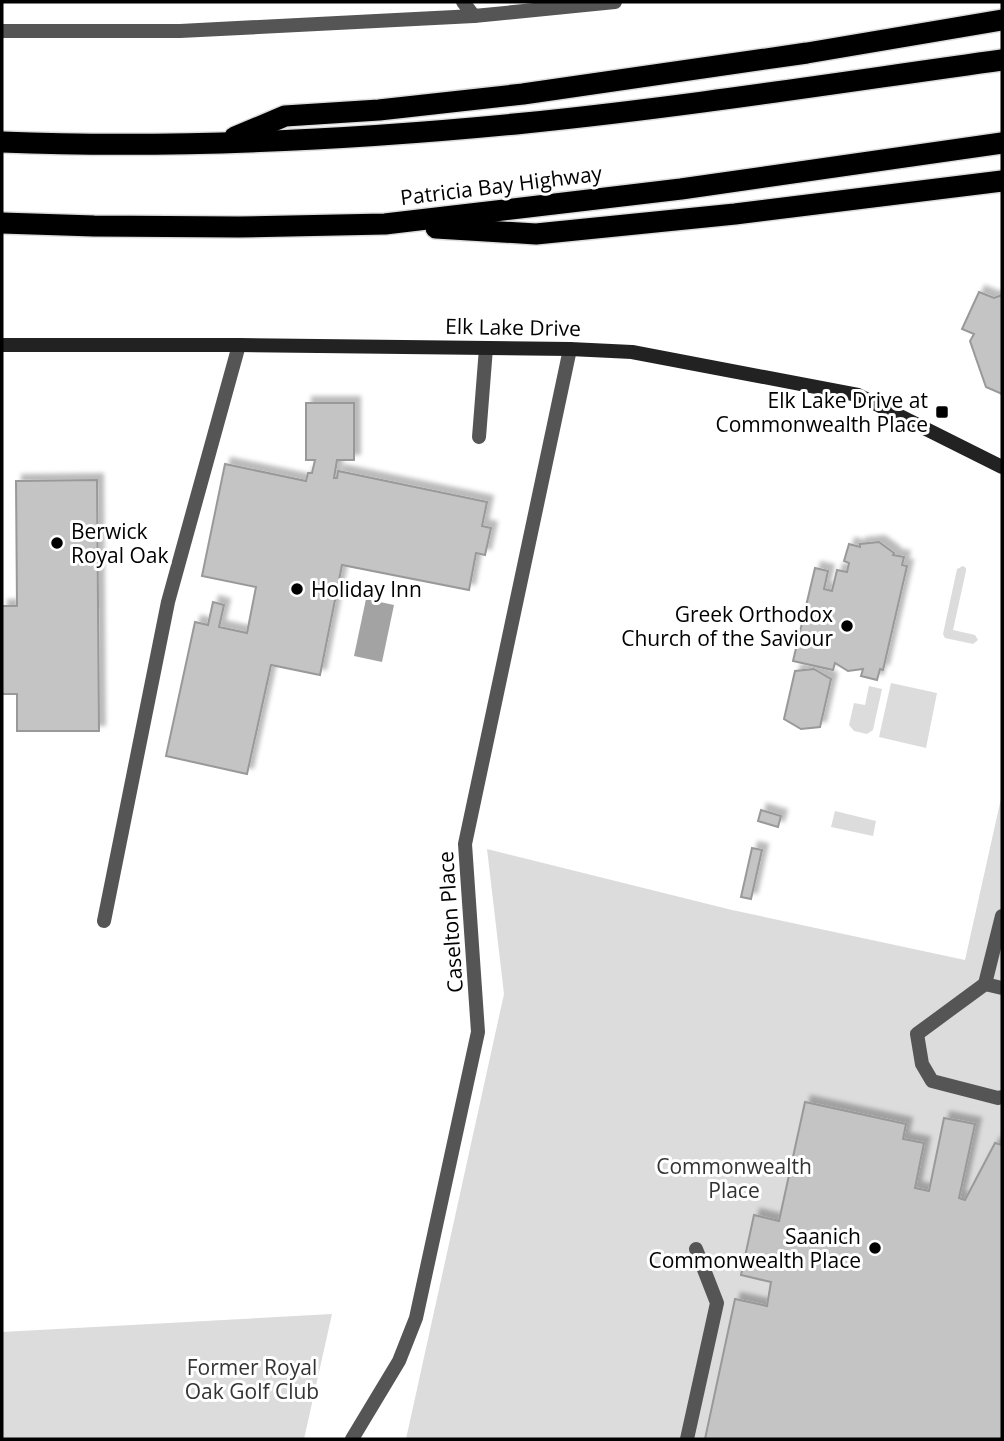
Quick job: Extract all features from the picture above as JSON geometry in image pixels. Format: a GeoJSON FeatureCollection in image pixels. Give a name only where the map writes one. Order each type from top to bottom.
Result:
{"type":"FeatureCollection","features":[{"type":"Feature","properties":{"kind":"highway"},"geometry":{"type":"LineString","coordinates":[[221,142],[285,116],[379,110],[523,94],[807,53],[1002,20]]}},
{"type":"Feature","properties":{"kind":"highway"},"geometry":{"type":"LineString","coordinates":[[2,142],[122,144],[381,135],[526,123],[669,106],[1002,60]]}},
{"type":"Feature","properties":{"kind":"highway","name":"Patricia Bay Highway"},"geometry":{"type":"LineString","coordinates":[[2,223],[94,226],[384,224],[681,189],[1002,143]]}},
{"type":"Feature","properties":{"kind":"highway"},"geometry":{"type":"LineString","coordinates":[[384,224],[536,234],[735,214],[1002,181]]}},
{"type":"Feature","properties":{"kind":"street"},"geometry":{"type":"LineString","coordinates":[[463,2],[474,16]]}},
{"type":"Feature","properties":{"kind":"street"},"geometry":{"type":"LineString","coordinates":[[2,31],[180,31],[474,16],[615,2]]}},
{"type":"Feature","properties":{"kind":"street","name":"Elk Lake Drive"},"geometry":{"type":"LineString","coordinates":[[2,345],[239,345],[632,352],[858,395],[1002,467]]}},
{"type":"Feature","properties":{"kind":"street"},"geometry":{"type":"LineString","coordinates":[[104,921],[168,602],[239,345]]}},
{"type":"Feature","properties":{"kind":"street"},"geometry":{"type":"LineString","coordinates":[[479,437],[486,348]]}},
{"type":"Feature","properties":{"kind":"street","name":"Caselton Place"},"geometry":{"type":"LineString","coordinates":[[352,1439],[399,1361],[415,1318],[478,1032],[465,844],[570,349]]}},
{"type":"Feature","properties":{"kind":"street"},"geometry":{"type":"LineString","coordinates":[[1002,916],[985,984],[917,1034],[922,1064],[932,1081],[1002,1097]]}},
{"type":"Feature","properties":{"kind":"street"},"geometry":{"type":"LineString","coordinates":[[985,984],[1002,988]]}},
{"type":"Feature","properties":{"kind":"street"},"geometry":{"type":"LineString","coordinates":[[687,1439],[717,1303],[696,1249]]}},
{"type":"Feature","properties":{"kind":"green space"},"geometry":{"type":"Polygon","coordinates":[[[963,566],[966,571],[953,630],[975,635],[978,640],[973,644],[945,638],[943,634],[957,569],[963,566]]]}},
{"type":"Feature","properties":{"kind":"green space"},"geometry":{"type":"Polygon","coordinates":[[[891,683],[937,693],[926,748],[879,737],[891,683]]]}},
{"type":"Feature","properties":{"kind":"green space"},"geometry":{"type":"Polygon","coordinates":[[[869,686],[882,689],[873,730],[867,734],[854,731],[849,725],[854,703],[865,705],[869,686]]]}},
{"type":"Feature","properties":{"kind":"green space","name":"Commonwealth Place"},"geometry":{"type":"Polygon","coordinates":[[[1002,794],[1002,1439],[406,1439],[504,994],[487,849],[732,910],[965,960],[1002,794]]]}},
{"type":"Feature","properties":{"kind":"green space"},"geometry":{"type":"Polygon","coordinates":[[[835,811],[876,821],[873,836],[831,827],[835,811]]]}},
{"type":"Feature","properties":{"kind":"green space","name":"Former Royal Oak Golf Club"},"geometry":{"type":"Polygon","coordinates":[[[332,1314],[304,1439],[2,1439],[2,1332],[332,1314]]]}},
{"type":"Feature","properties":{"kind":"shaded area"},"geometry":{"type":"Polygon","coordinates":[[[366,599],[394,605],[382,662],[354,656],[366,599]]]}},
{"type":"Feature","properties":{"kind":"building"},"geometry":{"type":"Polygon","coordinates":[[[979,292],[994,298],[1002,295],[1002,394],[986,387],[970,341],[974,334],[962,329],[979,292]]]}},
{"type":"Feature","properties":{"kind":"building","name":"Holiday Inn"},"geometry":{"type":"Polygon","coordinates":[[[306,403],[354,403],[354,460],[337,460],[334,478],[337,478],[338,471],[487,502],[482,526],[491,528],[485,555],[476,553],[469,590],[342,565],[320,675],[271,665],[247,774],[166,756],[195,622],[208,625],[213,602],[224,605],[219,627],[247,633],[256,587],[202,576],[225,464],[306,481],[308,473],[312,473],[315,460],[306,460],[306,403]]]}},
{"type":"Feature","properties":{"kind":"building","name":"Berwick Royal Oak"},"geometry":{"type":"Polygon","coordinates":[[[97,480],[99,731],[17,731],[17,694],[2,694],[2,606],[17,606],[16,481],[97,480]]]}},
{"type":"Feature","properties":{"kind":"building","name":"Greek Orthodox Church of the Saviour"},"geometry":{"type":"Polygon","coordinates":[[[879,542],[894,553],[893,555],[904,557],[902,565],[907,566],[883,670],[880,669],[877,680],[861,676],[863,669],[848,671],[835,663],[833,670],[793,661],[815,568],[828,571],[824,589],[832,591],[837,570],[847,572],[849,563],[844,561],[849,544],[860,547],[860,544],[879,542]]]}},
{"type":"Feature","properties":{"kind":"building"},"geometry":{"type":"Polygon","coordinates":[[[814,669],[831,679],[820,727],[801,729],[784,719],[795,671],[814,669]]]}},
{"type":"Feature","properties":{"kind":"building"},"geometry":{"type":"Polygon","coordinates":[[[761,810],[781,816],[778,827],[758,821],[761,810]]]}},
{"type":"Feature","properties":{"kind":"building"},"geometry":{"type":"Polygon","coordinates":[[[752,848],[762,850],[751,899],[741,897],[752,848]]]}},
{"type":"Feature","properties":{"kind":"building","name":"Saanich Commonwealth Place"},"geometry":{"type":"Polygon","coordinates":[[[805,1102],[906,1124],[903,1139],[924,1143],[915,1188],[929,1191],[944,1118],[975,1124],[959,1198],[965,1200],[995,1143],[1002,1145],[1002,1439],[705,1439],[735,1299],[767,1306],[771,1282],[741,1275],[754,1215],[779,1221],[805,1102]]]}},
{"type":"Feature","properties":{"kind":"place","name":"Elk Lake Drive at Commonwealth Place"},"geometry":{"type":"Point","coordinates":[942,412]}},
{"type":"Feature","properties":{"kind":"place","name":"Berwick Royal Oak"},"geometry":{"type":"Point","coordinates":[57,543]}},
{"type":"Feature","properties":{"kind":"place","name":"Holiday Inn"},"geometry":{"type":"Point","coordinates":[297,589]}},
{"type":"Feature","properties":{"kind":"place","name":"Greek Orthodox Church of the Saviour"},"geometry":{"type":"Point","coordinates":[847,626]}},
{"type":"Feature","properties":{"kind":"place","name":"Saanich Commonwealth Place"},"geometry":{"type":"Point","coordinates":[875,1248]}}]}
